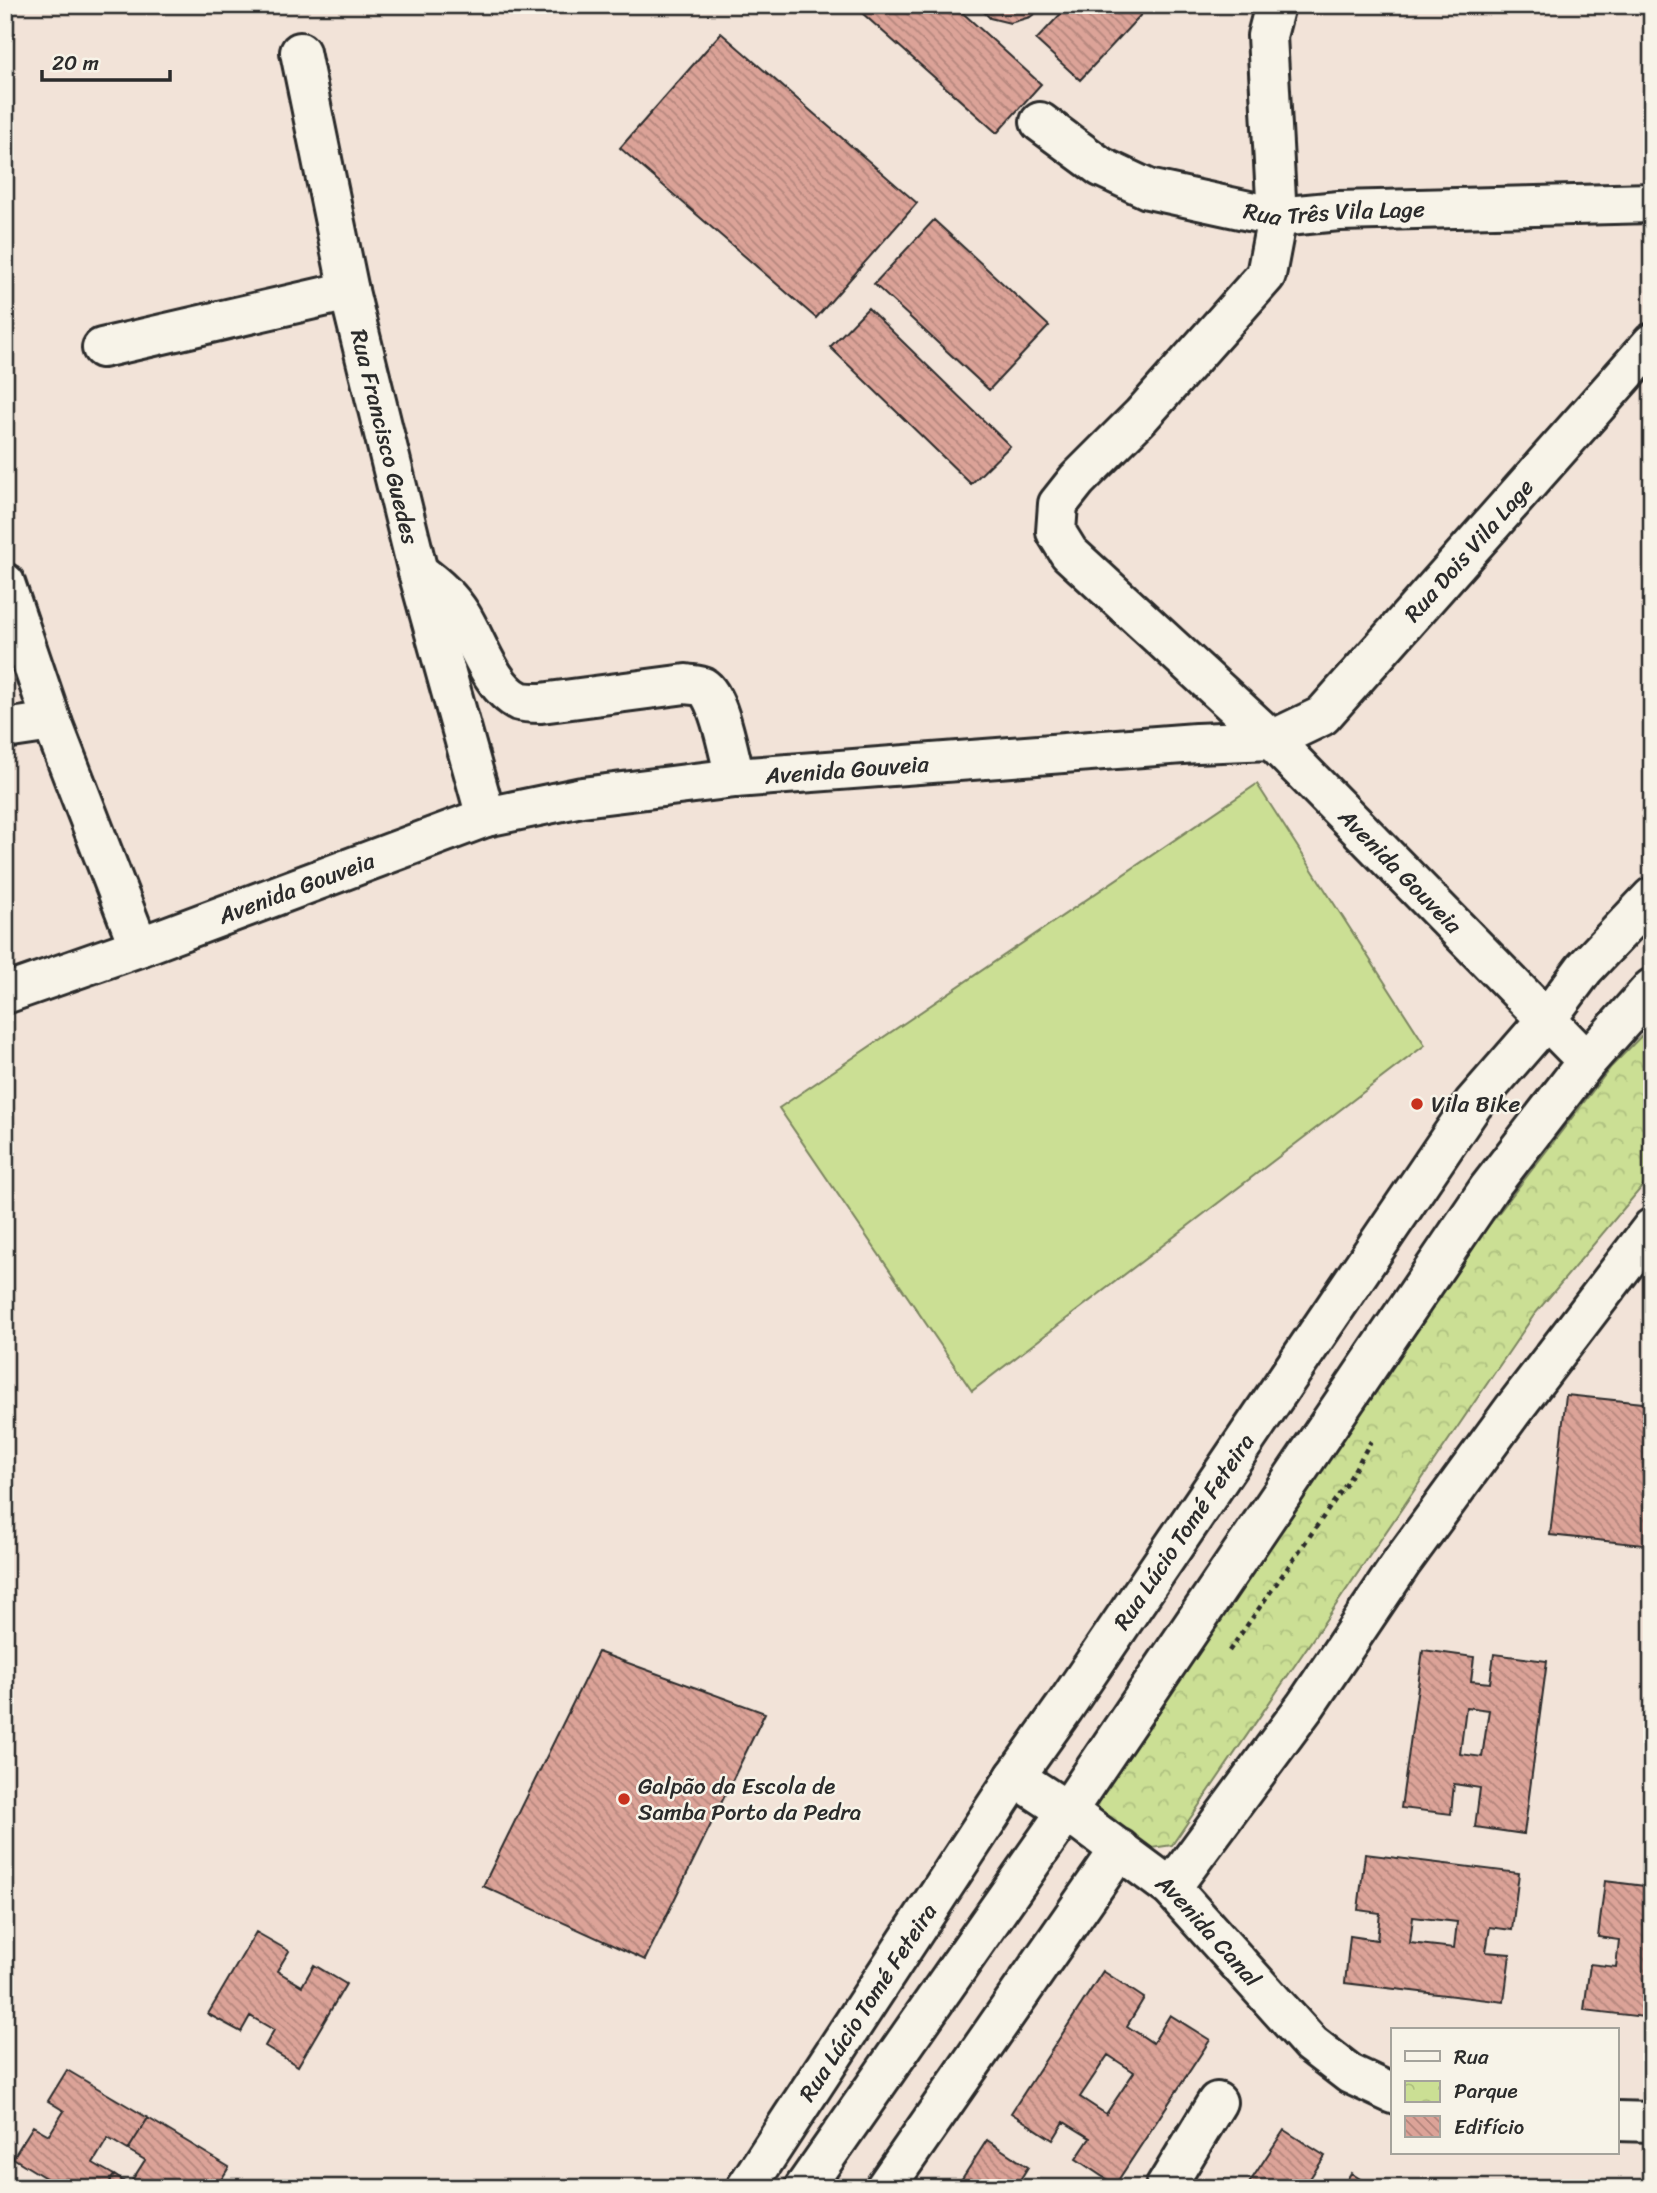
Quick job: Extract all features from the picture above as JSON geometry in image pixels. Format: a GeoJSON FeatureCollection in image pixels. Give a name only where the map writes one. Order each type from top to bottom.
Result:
{"type":"FeatureCollection","features":[{"type":"Feature","properties":{"kind":"street"},"geometry":{"type":"LineString","coordinates":[[1272,740],[1095,579],[1069,553],[1056,532],[1058,504],[1077,480],[1141,416],[1266,275],[1278,217],[1268,36],[1275,5]]}},
{"type":"Feature","properties":{"kind":"street","name":"Rua Francisco Guedes"},"geometry":{"type":"LineString","coordinates":[[300,52],[349,291],[418,572],[486,817]]}},
{"type":"Feature","properties":{"kind":"street","name":"Rua Três Vila Lage"},"geometry":{"type":"LineString","coordinates":[[1040,121],[1101,167],[1148,189],[1278,217],[1339,211],[1652,203]]}},
{"type":"Feature","properties":{"kind":"street"},"geometry":{"type":"LineString","coordinates":[[102,348],[349,291]]}},
{"type":"Feature","properties":{"kind":"street","name":"Rua Dois Vila Lage"},"geometry":{"type":"LineString","coordinates":[[1272,740],[1322,716],[1652,343]]}},
{"type":"Feature","properties":{"kind":"street"},"geometry":{"type":"LineString","coordinates":[[418,572],[439,587],[460,614],[496,680],[507,693],[521,702],[541,704],[686,684],[703,687],[712,697],[721,722],[735,778]]}},
{"type":"Feature","properties":{"kind":"street"},"geometry":{"type":"LineString","coordinates":[[5,583],[52,722],[139,947]]}},
{"type":"Feature","properties":{"kind":"street"},"geometry":{"type":"LineString","coordinates":[[5,729],[52,722]]}},
{"type":"Feature","properties":{"kind":"street","name":"Avenida Gouveia"},"geometry":{"type":"LineString","coordinates":[[5,994],[139,947],[486,817],[582,797],[735,778],[1196,743],[1272,740],[1587,1061]]}},
{"type":"Feature","properties":{"kind":"street","name":"Rua Lúcio Tomé Feteira"},"geometry":{"type":"LineString","coordinates":[[746,2188],[1015,1777],[1473,1104],[1546,1020],[1584,968],[1652,897]]}},
{"type":"Feature","properties":{"kind":"street"},"geometry":{"type":"LineString","coordinates":[[804,2188],[1067,1811],[1489,1188],[1587,1061],[1652,988]]}},
{"type":"Feature","properties":{"kind":"street"},"geometry":{"type":"LineString","coordinates":[[1171,1888],[1306,1706],[1402,1562],[1505,1420],[1652,1228]]}},
{"type":"Feature","properties":{"kind":"street","name":"Avenida Canal"},"geometry":{"type":"LineString","coordinates":[[1015,1777],[1067,1811],[1171,1888],[1311,2044],[1350,2074],[1391,2093]]}},
{"type":"Feature","properties":{"kind":"street"},"geometry":{"type":"LineString","coordinates":[[885,2188],[1120,1849]]}},
{"type":"Feature","properties":{"kind":"street"},"geometry":{"type":"LineString","coordinates":[[1166,2188],[1217,2102]]}},
{"type":"Feature","properties":{"kind":"street"},"geometry":{"type":"LineString","coordinates":[[1618,2121],[1652,2122]]}},
{"type":"Feature","properties":{"kind":"green space"},"geometry":{"type":"Polygon","coordinates":[[[1257,784],[1425,1045],[972,1391],[779,1108],[1257,784]]]}},
{"type":"Feature","properties":{"kind":"green space"},"geometry":{"type":"Polygon","coordinates":[[[1652,1025],[1652,1175],[1534,1315],[1172,1845],[1152,1848],[1097,1815],[1094,1800],[1470,1250],[1611,1067],[1652,1025]]]}},
{"type":"Feature","properties":{"kind":"building"},"geometry":{"type":"Polygon","coordinates":[[[853,5],[954,5],[1041,84],[997,133],[853,5]]]}},
{"type":"Feature","properties":{"kind":"building"},"geometry":{"type":"Polygon","coordinates":[[[1069,5],[1150,5],[1080,80],[1036,40],[1069,5]]]}},
{"type":"Feature","properties":{"kind":"building"},"geometry":{"type":"Polygon","coordinates":[[[1045,6],[1030,17],[1010,23],[990,18],[979,7],[1045,6]]]}},
{"type":"Feature","properties":{"kind":"building"},"geometry":{"type":"Polygon","coordinates":[[[721,33],[917,203],[816,318],[620,148],[721,33]]]}},
{"type":"Feature","properties":{"kind":"building"},"geometry":{"type":"Polygon","coordinates":[[[934,220],[1049,326],[989,390],[874,284],[934,220]]]}},
{"type":"Feature","properties":{"kind":"building"},"geometry":{"type":"Polygon","coordinates":[[[868,308],[1010,446],[971,484],[830,347],[868,308]]]}},
{"type":"Feature","properties":{"kind":"building"},"geometry":{"type":"Polygon","coordinates":[[[1566,1395],[1652,1404],[1652,1546],[1550,1535],[1566,1395]]]}},
{"type":"Feature","properties":{"kind":"building"},"geometry":{"type":"Polygon","coordinates":[[[1423,1650],[1474,1657],[1471,1681],[1490,1683],[1494,1654],[1547,1661],[1524,1834],[1475,1827],[1480,1788],[1454,1784],[1451,1814],[1401,1808],[1423,1650]],[[1466,1707],[1460,1754],[1482,1757],[1489,1710],[1466,1707]]]}},
{"type":"Feature","properties":{"kind":"building","name":"Galpão da Escola de Samba Porto da Pedra"},"geometry":{"type":"Polygon","coordinates":[[[598,1652],[765,1713],[645,1960],[483,1886],[598,1652]]]}},
{"type":"Feature","properties":{"kind":"building"},"geometry":{"type":"Polygon","coordinates":[[[1652,1791],[1652,1848],[1644,1847],[1652,1791]]]}},
{"type":"Feature","properties":{"kind":"building"},"geometry":{"type":"Polygon","coordinates":[[[1365,1854],[1519,1873],[1512,1930],[1490,1927],[1486,1952],[1510,1954],[1504,2002],[1345,1983],[1350,1936],[1377,1940],[1380,1913],[1358,1910],[1365,1854]],[[1413,1917],[1410,1943],[1454,1948],[1457,1922],[1413,1917]]]}},
{"type":"Feature","properties":{"kind":"building"},"geometry":{"type":"Polygon","coordinates":[[[1605,1881],[1652,1887],[1652,1950],[1649,1971],[1652,1971],[1652,2018],[1584,2010],[1590,1964],[1616,1967],[1619,1940],[1598,1937],[1605,1881]]]}},
{"type":"Feature","properties":{"kind":"building"},"geometry":{"type":"Polygon","coordinates":[[[256,1932],[289,1951],[277,1971],[302,1986],[314,1965],[346,1984],[298,2066],[265,2046],[274,2030],[250,2016],[241,2032],[208,2014],[256,1932]]]}},
{"type":"Feature","properties":{"kind":"building"},"geometry":{"type":"Polygon","coordinates":[[[1103,1971],[1144,1998],[1127,2026],[1153,2043],[1170,2015],[1210,2040],[1115,2185],[1076,2159],[1090,2138],[1064,2122],[1053,2140],[1011,2113],[1103,1971]],[[1108,2055],[1080,2097],[1106,2114],[1134,2072],[1108,2055]]]}},
{"type":"Feature","properties":{"kind":"building"},"geometry":{"type":"Polygon","coordinates":[[[67,2070],[148,2118],[128,2150],[108,2138],[93,2163],[114,2175],[106,2188],[62,2188],[13,2158],[33,2126],[49,2135],[64,2111],[48,2101],[67,2070]]]}},
{"type":"Feature","properties":{"kind":"building"},"geometry":{"type":"Polygon","coordinates":[[[148,2118],[229,2167],[216,2188],[106,2188],[114,2175],[129,2185],[145,2160],[128,2150],[148,2118]]]}},
{"type":"Feature","properties":{"kind":"building"},"geometry":{"type":"Polygon","coordinates":[[[1284,2130],[1325,2156],[1307,2183],[1314,2188],[1246,2188],[1284,2130]]]}},
{"type":"Feature","properties":{"kind":"building"},"geometry":{"type":"Polygon","coordinates":[[[987,2140],[1028,2167],[1015,2188],[956,2188],[987,2140]]]}},
{"type":"Feature","properties":{"kind":"building"},"geometry":{"type":"Polygon","coordinates":[[[1351,2173],[1374,2188],[1342,2188],[1351,2173]]]}},
{"type":"Feature","properties":{"kind":"place","name":"Vila Bike"},"geometry":{"type":"Point","coordinates":[1417,1104]}},
{"type":"Feature","properties":{"kind":"place","name":"Galpão da Escola de Samba Porto da Pedra"},"geometry":{"type":"Point","coordinates":[624,1799]}}]}
